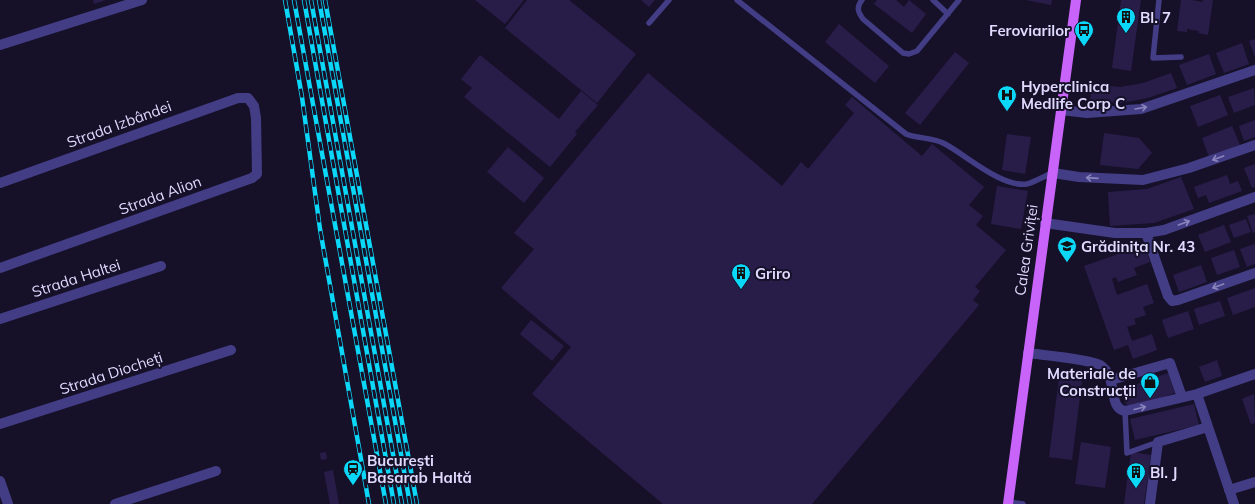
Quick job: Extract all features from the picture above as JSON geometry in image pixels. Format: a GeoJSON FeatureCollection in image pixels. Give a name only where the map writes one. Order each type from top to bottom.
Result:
{"type":"FeatureCollection","features":[{"type":"Feature","properties":{"kind":"main road","name":"Calea Griviței"},"geometry":{"type":"LineString","coordinates":[[1008,503],[1076,0]]}},
{"type":"Feature","properties":{"kind":"street"},"geometry":{"type":"LineString","coordinates":[[0,45],[142,0]]}},
{"type":"Feature","properties":{"kind":"street"},"geometry":{"type":"LineString","coordinates":[[1061,110],[1087,112],[1141,109],[1255,70]]}},
{"type":"Feature","properties":{"kind":"street","name":"Strada Izbândei"},"geometry":{"type":"LineString","coordinates":[[0,183],[238,98],[248,98]]}},
{"type":"Feature","properties":{"kind":"street","name":"Strada Alion"},"geometry":{"type":"LineString","coordinates":[[0,268],[252,178],[256,174],[256,118],[254,106],[248,98]]}},
{"type":"Feature","properties":{"kind":"street"},"geometry":{"type":"LineString","coordinates":[[1053,172],[1084,178],[1143,180],[1189,168],[1255,145]]}},
{"type":"Feature","properties":{"kind":"street"},"geometry":{"type":"LineString","coordinates":[[1045,223],[1115,233],[1146,233],[1164,230],[1255,197]]}},
{"type":"Feature","properties":{"kind":"street"},"geometry":{"type":"LineString","coordinates":[[1146,233],[1168,296],[1172,301],[1255,273]]}},
{"type":"Feature","properties":{"kind":"street","name":"Strada Haltei"},"geometry":{"type":"LineString","coordinates":[[0,319],[161,266]]}},
{"type":"Feature","properties":{"kind":"street","name":"Strada Diocheți"},"geometry":{"type":"LineString","coordinates":[[0,424],[231,350]]}},
{"type":"Feature","properties":{"kind":"street"},"geometry":{"type":"LineString","coordinates":[[1028,353],[1094,363],[1104,369],[1111,380],[1115,405],[1121,411],[1196,394],[1255,374]]}},
{"type":"Feature","properties":{"kind":"street"},"geometry":{"type":"LineString","coordinates":[[1111,380],[1170,363],[1182,397]]}},
{"type":"Feature","properties":{"kind":"street"},"geometry":{"type":"LineString","coordinates":[[1196,394],[1234,504]]}},
{"type":"Feature","properties":{"kind":"street"},"geometry":{"type":"LineString","coordinates":[[1150,504],[1158,442],[1208,427]]}},
{"type":"Feature","properties":{"kind":"street"},"geometry":{"type":"LineString","coordinates":[[115,504],[216,471]]}},
{"type":"Feature","properties":{"kind":"street"},"geometry":{"type":"LineString","coordinates":[[0,481],[8,504]]}},
{"type":"Feature","properties":{"kind":"street"},"geometry":{"type":"LineString","coordinates":[[1229,490],[1255,482]]}},
{"type":"Feature","properties":{"kind":"lane"},"geometry":{"type":"LineString","coordinates":[[649,23],[670,0]]}},
{"type":"Feature","properties":{"kind":"lane"},"geometry":{"type":"LineString","coordinates":[[738,0],[906,134],[914,137],[932,139],[945,144],[993,174],[1013,183],[1027,184],[1053,172]]}},
{"type":"Feature","properties":{"kind":"lane"},"geometry":{"type":"LineString","coordinates":[[862,0],[858,13],[863,19],[903,52],[909,54],[917,51],[959,0]]}},
{"type":"Feature","properties":{"kind":"lane"},"geometry":{"type":"LineString","coordinates":[[933,0],[948,14]]}},
{"type":"Feature","properties":{"kind":"lane"},"geometry":{"type":"LineString","coordinates":[[1158,0],[1153,58],[1181,57]]}},
{"type":"Feature","properties":{"kind":"lane"},"geometry":{"type":"LineString","coordinates":[[1125,411],[1127,453],[1158,442]]}},
{"type":"Feature","properties":{"kind":"lane"},"geometry":{"type":"LineString","coordinates":[[1008,503],[1023,504]]}},
{"type":"Feature","properties":{"kind":"building"},"geometry":{"type":"Polygon","coordinates":[[[93,0],[106,0],[94,4],[93,0]]]}},
{"type":"Feature","properties":{"kind":"building"},"geometry":{"type":"Polygon","coordinates":[[[475,0],[524,0],[505,24],[475,0]]]}},
{"type":"Feature","properties":{"kind":"building"},"geometry":{"type":"Polygon","coordinates":[[[527,0],[569,0],[636,54],[597,103],[505,28],[527,0]]]}},
{"type":"Feature","properties":{"kind":"building"},"geometry":{"type":"Polygon","coordinates":[[[641,0],[655,0],[649,7],[641,0]]]}},
{"type":"Feature","properties":{"kind":"building"},"geometry":{"type":"Polygon","coordinates":[[[877,0],[896,0],[904,7],[909,0],[926,14],[912,33],[874,4],[877,0]]]}},
{"type":"Feature","properties":{"kind":"building"},"geometry":{"type":"Polygon","coordinates":[[[1026,0],[1052,0],[1051,5],[1026,0]]]}},
{"type":"Feature","properties":{"kind":"building","name":"Bl. 7"},"geometry":{"type":"Polygon","coordinates":[[[1121,0],[1141,0],[1131,71],[1112,68],[1121,0]]]}},
{"type":"Feature","properties":{"kind":"building"},"geometry":{"type":"Polygon","coordinates":[[[1181,0],[1202,2],[1203,0],[1213,0],[1208,35],[1198,33],[1199,31],[1187,29],[1187,32],[1177,31],[1181,0]]]}},
{"type":"Feature","properties":{"kind":"building"},"geometry":{"type":"Polygon","coordinates":[[[839,24],[889,66],[875,83],[825,42],[839,24]]]}},
{"type":"Feature","properties":{"kind":"building"},"geometry":{"type":"Polygon","coordinates":[[[1255,39],[1255,57],[1249,41],[1255,39]]]}},
{"type":"Feature","properties":{"kind":"building"},"geometry":{"type":"Polygon","coordinates":[[[1242,43],[1249,64],[1224,73],[1216,53],[1242,43]]]}},
{"type":"Feature","properties":{"kind":"building"},"geometry":{"type":"Polygon","coordinates":[[[955,52],[969,63],[920,125],[905,113],[955,52]]]}},
{"type":"Feature","properties":{"kind":"building"},"geometry":{"type":"Polygon","coordinates":[[[1209,54],[1216,74],[1187,85],[1179,65],[1209,54]]]}},
{"type":"Feature","properties":{"kind":"building"},"geometry":{"type":"Polygon","coordinates":[[[480,55],[559,119],[581,91],[598,105],[575,132],[577,134],[550,167],[464,97],[472,88],[461,79],[480,55]]]}},
{"type":"Feature","properties":{"kind":"building","name":"Griro"},"geometry":{"type":"Polygon","coordinates":[[[648,73],[782,186],[801,162],[808,169],[854,113],[845,105],[852,97],[922,156],[932,144],[984,187],[969,205],[983,216],[976,225],[1006,250],[975,287],[980,291],[973,300],[979,305],[812,504],[663,504],[532,394],[571,347],[501,288],[534,249],[514,233],[648,73]]]}},
{"type":"Feature","properties":{"kind":"building"},"geometry":{"type":"Polygon","coordinates":[[[1171,73],[1177,88],[1148,98],[1121,103],[1090,101],[1092,84],[1120,87],[1143,83],[1171,73]]]}},
{"type":"Feature","properties":{"kind":"building"},"geometry":{"type":"Polygon","coordinates":[[[1254,88],[1255,105],[1234,113],[1228,97],[1254,88]]]}},
{"type":"Feature","properties":{"kind":"building"},"geometry":{"type":"Polygon","coordinates":[[[1220,95],[1228,115],[1198,127],[1190,106],[1220,95]]]}},
{"type":"Feature","properties":{"kind":"building"},"geometry":{"type":"Polygon","coordinates":[[[1255,120],[1255,137],[1244,141],[1239,126],[1255,120]]]}},
{"type":"Feature","properties":{"kind":"building"},"geometry":{"type":"Polygon","coordinates":[[[1232,126],[1240,145],[1209,157],[1202,138],[1232,126]]]}},
{"type":"Feature","properties":{"kind":"building"},"geometry":{"type":"Polygon","coordinates":[[[1104,133],[1139,138],[1152,153],[1138,169],[1100,165],[1104,133]]]}},
{"type":"Feature","properties":{"kind":"building"},"geometry":{"type":"Polygon","coordinates":[[[1007,134],[1031,137],[1025,174],[1002,170],[1007,134]]]}},
{"type":"Feature","properties":{"kind":"building"},"geometry":{"type":"Polygon","coordinates":[[[508,147],[544,178],[524,203],[487,172],[508,147]]]}},
{"type":"Feature","properties":{"kind":"building"},"geometry":{"type":"Polygon","coordinates":[[[1255,164],[1255,187],[1252,188],[1244,168],[1255,164]]]}},
{"type":"Feature","properties":{"kind":"building"},"geometry":{"type":"Polygon","coordinates":[[[1227,175],[1230,184],[1238,181],[1242,191],[1209,203],[1206,195],[1198,198],[1194,187],[1227,175]]]}},
{"type":"Feature","properties":{"kind":"building"},"geometry":{"type":"Polygon","coordinates":[[[1181,177],[1194,209],[1154,223],[1110,226],[1108,192],[1147,189],[1181,177]]]}},
{"type":"Feature","properties":{"kind":"building"},"geometry":{"type":"Polygon","coordinates":[[[997,186],[1028,191],[1021,229],[991,224],[997,186]]]}},
{"type":"Feature","properties":{"kind":"building"},"geometry":{"type":"Polygon","coordinates":[[[1255,214],[1255,232],[1253,233],[1247,216],[1255,214]]]}},
{"type":"Feature","properties":{"kind":"building"},"geometry":{"type":"Polygon","coordinates":[[[1246,219],[1251,232],[1234,238],[1229,225],[1246,219]]]}},
{"type":"Feature","properties":{"kind":"building"},"geometry":{"type":"Polygon","coordinates":[[[1224,225],[1231,242],[1205,252],[1198,235],[1224,225]]]}},
{"type":"Feature","properties":{"kind":"building"},"geometry":{"type":"Polygon","coordinates":[[[1255,244],[1255,264],[1247,267],[1240,249],[1255,244]]]}},
{"type":"Feature","properties":{"kind":"building"},"geometry":{"type":"Polygon","coordinates":[[[1144,245],[1150,262],[1134,268],[1137,275],[1118,282],[1116,277],[1112,279],[1117,295],[1147,284],[1154,303],[1143,307],[1146,315],[1134,319],[1136,324],[1127,327],[1132,341],[1152,334],[1157,350],[1133,359],[1128,345],[1114,350],[1084,266],[1144,245]]]}},
{"type":"Feature","properties":{"kind":"building"},"geometry":{"type":"Polygon","coordinates":[[[1234,250],[1240,267],[1217,275],[1211,258],[1234,250]]]}},
{"type":"Feature","properties":{"kind":"building"},"geometry":{"type":"Polygon","coordinates":[[[1201,265],[1207,282],[1179,292],[1173,275],[1201,265]]]}},
{"type":"Feature","properties":{"kind":"building"},"geometry":{"type":"Polygon","coordinates":[[[1255,288],[1255,307],[1233,315],[1227,298],[1255,288]]]}},
{"type":"Feature","properties":{"kind":"building"},"geometry":{"type":"Polygon","coordinates":[[[1220,301],[1225,316],[1199,325],[1194,309],[1220,301]]]}},
{"type":"Feature","properties":{"kind":"building"},"geometry":{"type":"Polygon","coordinates":[[[1188,311],[1194,329],[1168,338],[1162,320],[1188,311]]]}},
{"type":"Feature","properties":{"kind":"building"},"geometry":{"type":"Polygon","coordinates":[[[531,320],[564,346],[552,361],[520,334],[531,320]]]}},
{"type":"Feature","properties":{"kind":"building"},"geometry":{"type":"Polygon","coordinates":[[[1217,360],[1222,376],[1205,382],[1199,367],[1217,360]]]}},
{"type":"Feature","properties":{"kind":"building"},"geometry":{"type":"Polygon","coordinates":[[[1168,373],[1175,393],[1132,408],[1125,403],[1120,390],[1168,373]]]}},
{"type":"Feature","properties":{"kind":"building"},"geometry":{"type":"Polygon","coordinates":[[[1059,378],[1082,381],[1072,460],[1049,457],[1059,378]]]}},
{"type":"Feature","properties":{"kind":"building"},"geometry":{"type":"Polygon","coordinates":[[[1254,394],[1255,423],[1251,424],[1242,399],[1254,394]]]}},
{"type":"Feature","properties":{"kind":"building"},"geometry":{"type":"Polygon","coordinates":[[[1194,404],[1199,425],[1135,440],[1130,419],[1194,404]]]}},
{"type":"Feature","properties":{"kind":"building"},"geometry":{"type":"Polygon","coordinates":[[[1081,442],[1111,447],[1105,488],[1075,484],[1081,442]]]}},
{"type":"Feature","properties":{"kind":"building"},"geometry":{"type":"Polygon","coordinates":[[[326,452],[327,459],[321,460],[320,453],[326,452]]]}},
{"type":"Feature","properties":{"kind":"building","name":"Bl. J"},"geometry":{"type":"Polygon","coordinates":[[[1131,452],[1151,455],[1144,504],[1124,504],[1131,452]]]}},
{"type":"Feature","properties":{"kind":"building"},"geometry":{"type":"Polygon","coordinates":[[[333,470],[339,504],[330,504],[324,472],[333,470]]]}},
{"type":"Feature","properties":{"kind":"railway"},"geometry":{"type":"LineString","coordinates":[[285,0],[302,97],[320,229],[369,504]]}},
{"type":"Feature","properties":{"kind":"railway"},"geometry":{"type":"LineString","coordinates":[[294,0],[386,504]]}},
{"type":"Feature","properties":{"kind":"railway"},"geometry":{"type":"LineString","coordinates":[[304,0],[394,504]]}},
{"type":"Feature","properties":{"kind":"railway"},"geometry":{"type":"LineString","coordinates":[[311,0],[402,504]]}},
{"type":"Feature","properties":{"kind":"railway"},"geometry":{"type":"LineString","coordinates":[[319,0],[410,504]]}},
{"type":"Feature","properties":{"kind":"railway"},"geometry":{"type":"LineString","coordinates":[[325,0],[417,504]]}},
{"type":"Feature","properties":{"kind":"place","name":"Bl. 7"},"geometry":{"type":"Point","coordinates":[1126,34]}},
{"type":"Feature","properties":{"kind":"place","name":"Feroviarilor"},"geometry":{"type":"Point","coordinates":[1084,47]}},
{"type":"Feature","properties":{"kind":"place","name":"Hyperclinica Medlife Corp C"},"geometry":{"type":"Point","coordinates":[1007,112]}},
{"type":"Feature","properties":{"kind":"place","name":"Grădinița Nr. 43"},"geometry":{"type":"Point","coordinates":[1067,263]}},
{"type":"Feature","properties":{"kind":"place","name":"Griro"},"geometry":{"type":"Point","coordinates":[741,290]}},
{"type":"Feature","properties":{"kind":"place","name":"Materiale de Construcții"},"geometry":{"type":"Point","coordinates":[1150,399]}},
{"type":"Feature","properties":{"kind":"place","name":"București Basarab Haltă"},"geometry":{"type":"Point","coordinates":[353,486]}},
{"type":"Feature","properties":{"kind":"place","name":"Bl. J"},"geometry":{"type":"Point","coordinates":[1136,489]}}]}
